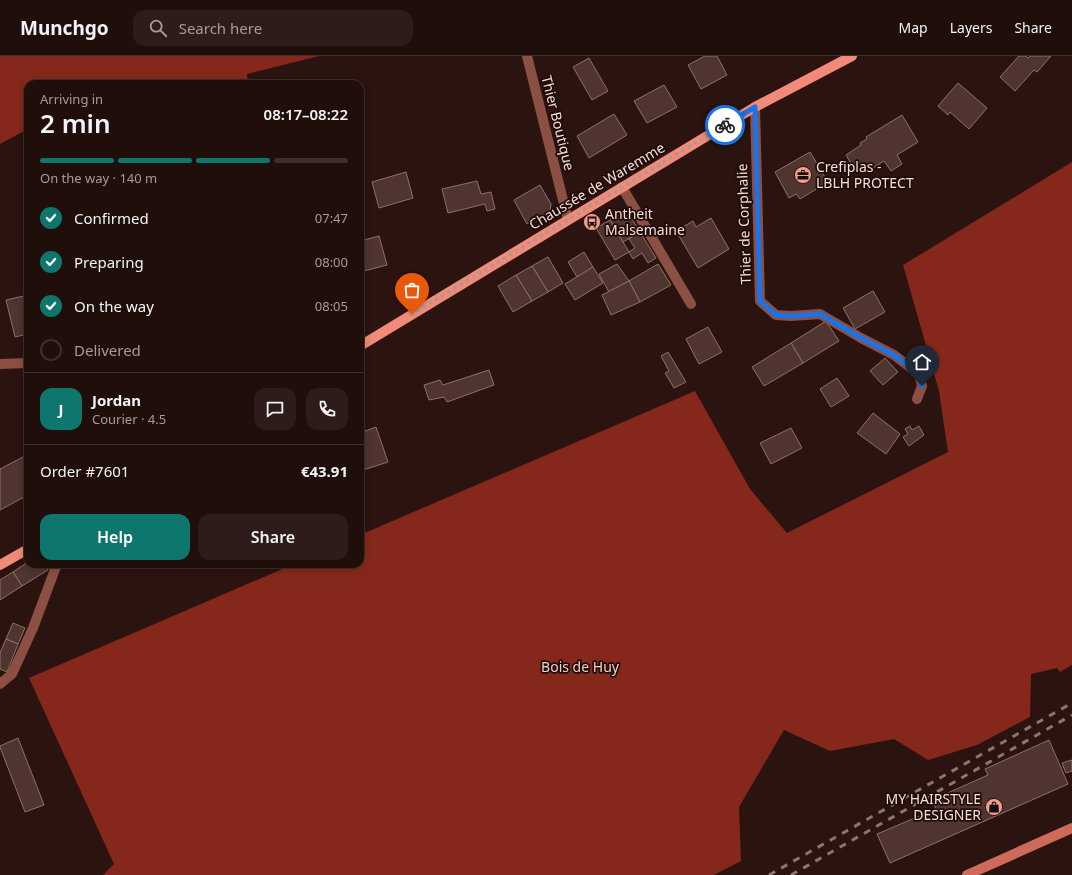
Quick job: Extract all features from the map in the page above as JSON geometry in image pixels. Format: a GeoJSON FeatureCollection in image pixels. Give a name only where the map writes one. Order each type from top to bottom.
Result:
{"type":"FeatureCollection","features":[{"type":"Feature","properties":{"kind":"main road","name":"Chaussée de Waremme"},"geometry":{"type":"LineString","coordinates":[[364,344],[755,107],[852,56]]}},
{"type":"Feature","properties":{"kind":"main road"},"geometry":{"type":"LineString","coordinates":[[0,565],[24,551]]}},
{"type":"Feature","properties":{"kind":"main road"},"geometry":{"type":"LineString","coordinates":[[967,875],[1072,828]]}},
{"type":"Feature","properties":{"kind":"street","name":"Thier Boutique"},"geometry":{"type":"LineString","coordinates":[[527,56],[568,220]]}},
{"type":"Feature","properties":{"kind":"street","name":"Thier de Corphalie"},"geometry":{"type":"LineString","coordinates":[[755,107],[760,301],[776,315],[791,316],[820,314],[894,355],[919,374],[922,386],[917,399]]}},
{"type":"Feature","properties":{"kind":"street"},"geometry":{"type":"LineString","coordinates":[[622,187],[691,304]]}},
{"type":"Feature","properties":{"kind":"street"},"geometry":{"type":"LineString","coordinates":[[0,364],[24,363]]}},
{"type":"Feature","properties":{"kind":"street"},"geometry":{"type":"LineString","coordinates":[[0,684],[12,674],[33,628],[56,568]]}},
{"type":"Feature","properties":{"kind":"green space"},"geometry":{"type":"Polygon","coordinates":[[[0,56],[319,56],[247,74],[248,80],[24,80],[24,131],[0,144],[0,56]]]}},
{"type":"Feature","properties":{"kind":"green space","name":"Bois de Huy"},"geometry":{"type":"Polygon","coordinates":[[[1072,162],[1072,665],[1060,672],[1057,668],[1031,674],[1030,717],[977,745],[928,760],[894,739],[830,751],[784,730],[739,807],[741,861],[714,875],[103,875],[114,864],[29,678],[285,568],[364,568],[364,533],[695,391],[750,489],[787,533],[948,452],[939,391],[903,265],[1072,162]]]}},
{"type":"Feature","properties":{"kind":"building"},"geometry":{"type":"Polygon","coordinates":[[[705,56],[717,56],[727,75],[701,89],[688,65],[705,56]]]}},
{"type":"Feature","properties":{"kind":"building"},"geometry":{"type":"Polygon","coordinates":[[[1019,56],[1025,56],[1028,58],[1030,56],[1051,56],[1037,72],[1034,70],[1015,91],[1000,77],[1019,56]]]}},
{"type":"Feature","properties":{"kind":"building"},"geometry":{"type":"Polygon","coordinates":[[[589,58],[608,91],[592,100],[573,67],[589,58]]]}},
{"type":"Feature","properties":{"kind":"building"},"geometry":{"type":"Polygon","coordinates":[[[958,83],[987,108],[969,129],[950,112],[948,115],[938,106],[958,83]]]}},
{"type":"Feature","properties":{"kind":"building"},"geometry":{"type":"Polygon","coordinates":[[[664,85],[677,107],[647,123],[634,101],[664,85]]]}},
{"type":"Feature","properties":{"kind":"building"},"geometry":{"type":"Polygon","coordinates":[[[614,114],[627,135],[589,158],[577,136],[614,114]]]}},
{"type":"Feature","properties":{"kind":"building"},"geometry":{"type":"Polygon","coordinates":[[[902,115],[918,142],[897,155],[902,164],[891,171],[884,161],[865,173],[860,163],[853,167],[846,155],[861,145],[860,143],[867,139],[866,137],[902,115]]]}},
{"type":"Feature","properties":{"kind":"building"},"geometry":{"type":"Polygon","coordinates":[[[810,152],[828,182],[800,199],[796,194],[789,198],[775,172],[810,152]]]}},
{"type":"Feature","properties":{"kind":"building"},"geometry":{"type":"Polygon","coordinates":[[[406,172],[413,198],[379,208],[372,182],[406,172]]]}},
{"type":"Feature","properties":{"kind":"building"},"geometry":{"type":"Polygon","coordinates":[[[477,181],[481,194],[491,192],[495,209],[487,211],[485,204],[448,213],[442,189],[477,181]]]}},
{"type":"Feature","properties":{"kind":"building"},"geometry":{"type":"Polygon","coordinates":[[[540,185],[551,204],[550,212],[527,224],[514,200],[540,185]]]}},
{"type":"Feature","properties":{"kind":"building"},"geometry":{"type":"Polygon","coordinates":[[[627,211],[640,232],[623,242],[610,220],[627,211]]]}},
{"type":"Feature","properties":{"kind":"building"},"geometry":{"type":"Polygon","coordinates":[[[711,218],[729,249],[698,268],[676,231],[693,221],[696,227],[711,218]]]}},
{"type":"Feature","properties":{"kind":"building"},"geometry":{"type":"Polygon","coordinates":[[[610,220],[629,252],[615,260],[596,228],[610,220]]]}},
{"type":"Feature","properties":{"kind":"building"},"geometry":{"type":"Polygon","coordinates":[[[640,232],[656,258],[648,263],[642,253],[633,259],[629,252],[635,248],[629,239],[640,232]]]}},
{"type":"Feature","properties":{"kind":"building"},"geometry":{"type":"Polygon","coordinates":[[[379,236],[387,265],[364,271],[364,240],[379,236]]]}},
{"type":"Feature","properties":{"kind":"building"},"geometry":{"type":"Polygon","coordinates":[[[584,252],[593,267],[577,277],[568,262],[584,252]]]}},
{"type":"Feature","properties":{"kind":"building"},"geometry":{"type":"Polygon","coordinates":[[[548,257],[563,283],[548,292],[532,266],[548,257]]]}},
{"type":"Feature","properties":{"kind":"building"},"geometry":{"type":"Polygon","coordinates":[[[617,264],[629,281],[609,292],[599,274],[617,264]]]}},
{"type":"Feature","properties":{"kind":"building"},"geometry":{"type":"Polygon","coordinates":[[[658,264],[671,285],[640,302],[629,281],[658,264]]]}},
{"type":"Feature","properties":{"kind":"building"},"geometry":{"type":"Polygon","coordinates":[[[532,266],[548,292],[532,301],[516,275],[532,266]]]}},
{"type":"Feature","properties":{"kind":"building"},"geometry":{"type":"Polygon","coordinates":[[[593,267],[603,283],[575,300],[565,284],[593,267]]]}},
{"type":"Feature","properties":{"kind":"building"},"geometry":{"type":"Polygon","coordinates":[[[516,275],[532,301],[513,312],[498,286],[516,275]]]}},
{"type":"Feature","properties":{"kind":"building"},"geometry":{"type":"Polygon","coordinates":[[[629,281],[640,302],[611,315],[602,295],[629,281]]]}},
{"type":"Feature","properties":{"kind":"building"},"geometry":{"type":"Polygon","coordinates":[[[873,291],[885,312],[855,329],[843,308],[873,291]]]}},
{"type":"Feature","properties":{"kind":"building"},"geometry":{"type":"Polygon","coordinates":[[[24,296],[24,335],[15,337],[6,300],[24,296]]]}},
{"type":"Feature","properties":{"kind":"building"},"geometry":{"type":"Polygon","coordinates":[[[826,321],[839,341],[803,363],[791,343],[826,321]]]}},
{"type":"Feature","properties":{"kind":"building"},"geometry":{"type":"Polygon","coordinates":[[[708,327],[722,352],[699,364],[686,339],[708,327]]]}},
{"type":"Feature","properties":{"kind":"building"},"geometry":{"type":"Polygon","coordinates":[[[791,343],[803,363],[764,386],[752,367],[791,343]]]}},
{"type":"Feature","properties":{"kind":"building"},"geometry":{"type":"Polygon","coordinates":[[[668,352],[686,382],[674,388],[665,373],[669,371],[661,356],[668,352]]]}},
{"type":"Feature","properties":{"kind":"building"},"geometry":{"type":"Polygon","coordinates":[[[885,358],[898,372],[883,385],[870,371],[885,358]]]}},
{"type":"Feature","properties":{"kind":"building"},"geometry":{"type":"Polygon","coordinates":[[[489,370],[494,385],[447,402],[444,397],[429,400],[424,385],[440,380],[443,385],[489,370]]]}},
{"type":"Feature","properties":{"kind":"building"},"geometry":{"type":"Polygon","coordinates":[[[837,378],[849,396],[831,407],[820,389],[837,378]]]}},
{"type":"Feature","properties":{"kind":"building"},"geometry":{"type":"Polygon","coordinates":[[[873,413],[900,434],[886,454],[857,433],[873,413]]]}},
{"type":"Feature","properties":{"kind":"building"},"geometry":{"type":"Polygon","coordinates":[[[910,426],[912,430],[919,426],[924,435],[909,446],[903,437],[908,434],[905,429],[910,426]]]}},
{"type":"Feature","properties":{"kind":"building"},"geometry":{"type":"Polygon","coordinates":[[[376,427],[388,462],[364,470],[364,432],[376,427]]]}},
{"type":"Feature","properties":{"kind":"building"},"geometry":{"type":"Polygon","coordinates":[[[791,428],[802,448],[771,464],[760,443],[791,428]]]}},
{"type":"Feature","properties":{"kind":"building"},"geometry":{"type":"Polygon","coordinates":[[[23,457],[24,459],[24,497],[0,510],[0,469],[23,457]]]}},
{"type":"Feature","properties":{"kind":"building"},"geometry":{"type":"Polygon","coordinates":[[[24,565],[24,568],[47,568],[48,570],[22,586],[13,572],[24,565]]]}},
{"type":"Feature","properties":{"kind":"building"},"geometry":{"type":"Polygon","coordinates":[[[13,572],[22,586],[0,600],[0,580],[13,572]]]}},
{"type":"Feature","properties":{"kind":"building"},"geometry":{"type":"Polygon","coordinates":[[[13,623],[25,628],[18,644],[6,639],[13,623]]]}},
{"type":"Feature","properties":{"kind":"building"},"geometry":{"type":"Polygon","coordinates":[[[6,639],[18,644],[7,672],[0,669],[0,653],[6,639]]]}},
{"type":"Feature","properties":{"kind":"building"},"geometry":{"type":"Polygon","coordinates":[[[18,738],[44,805],[25,812],[0,747],[18,738]]]}},
{"type":"Feature","properties":{"kind":"building"},"geometry":{"type":"Polygon","coordinates":[[[1049,740],[1068,784],[890,863],[877,834],[936,809],[932,800],[988,775],[985,769],[1049,740]]]}},
{"type":"Feature","properties":{"kind":"building"},"geometry":{"type":"Polygon","coordinates":[[[1072,760],[1072,771],[1066,773],[1062,763],[1072,760]]]}},
{"type":"Feature","properties":{"kind":"railway"},"geometry":{"type":"LineString","coordinates":[[769,875],[1072,703]]}},
{"type":"Feature","properties":{"kind":"railway"},"geometry":{"type":"LineString","coordinates":[[791,875],[1072,715]]}},
{"type":"Feature","properties":{"kind":"way so far"},"geometry":{"type":"LineString","coordinates":[[412,314],[725,125]]}},
{"type":"Feature","properties":{"kind":"place","name":"Crefiplas - LBLH PROTECT"},"geometry":{"type":"Point","coordinates":[803,175]}},
{"type":"Feature","properties":{"kind":"place","name":"Antheit Malsemaine"},"geometry":{"type":"Point","coordinates":[592,222]}},
{"type":"Feature","properties":{"kind":"place","name":"MY HAIRSTYLE DESIGNER"},"geometry":{"type":"Point","coordinates":[994,807]}},
{"type":"Feature","properties":{"kind":"route"},"geometry":{"type":"LineString","coordinates":[[725,125],[755,107],[760,301],[776,315],[791,316],[820,314],[894,355],[919,374],[922,386]]}}]}
